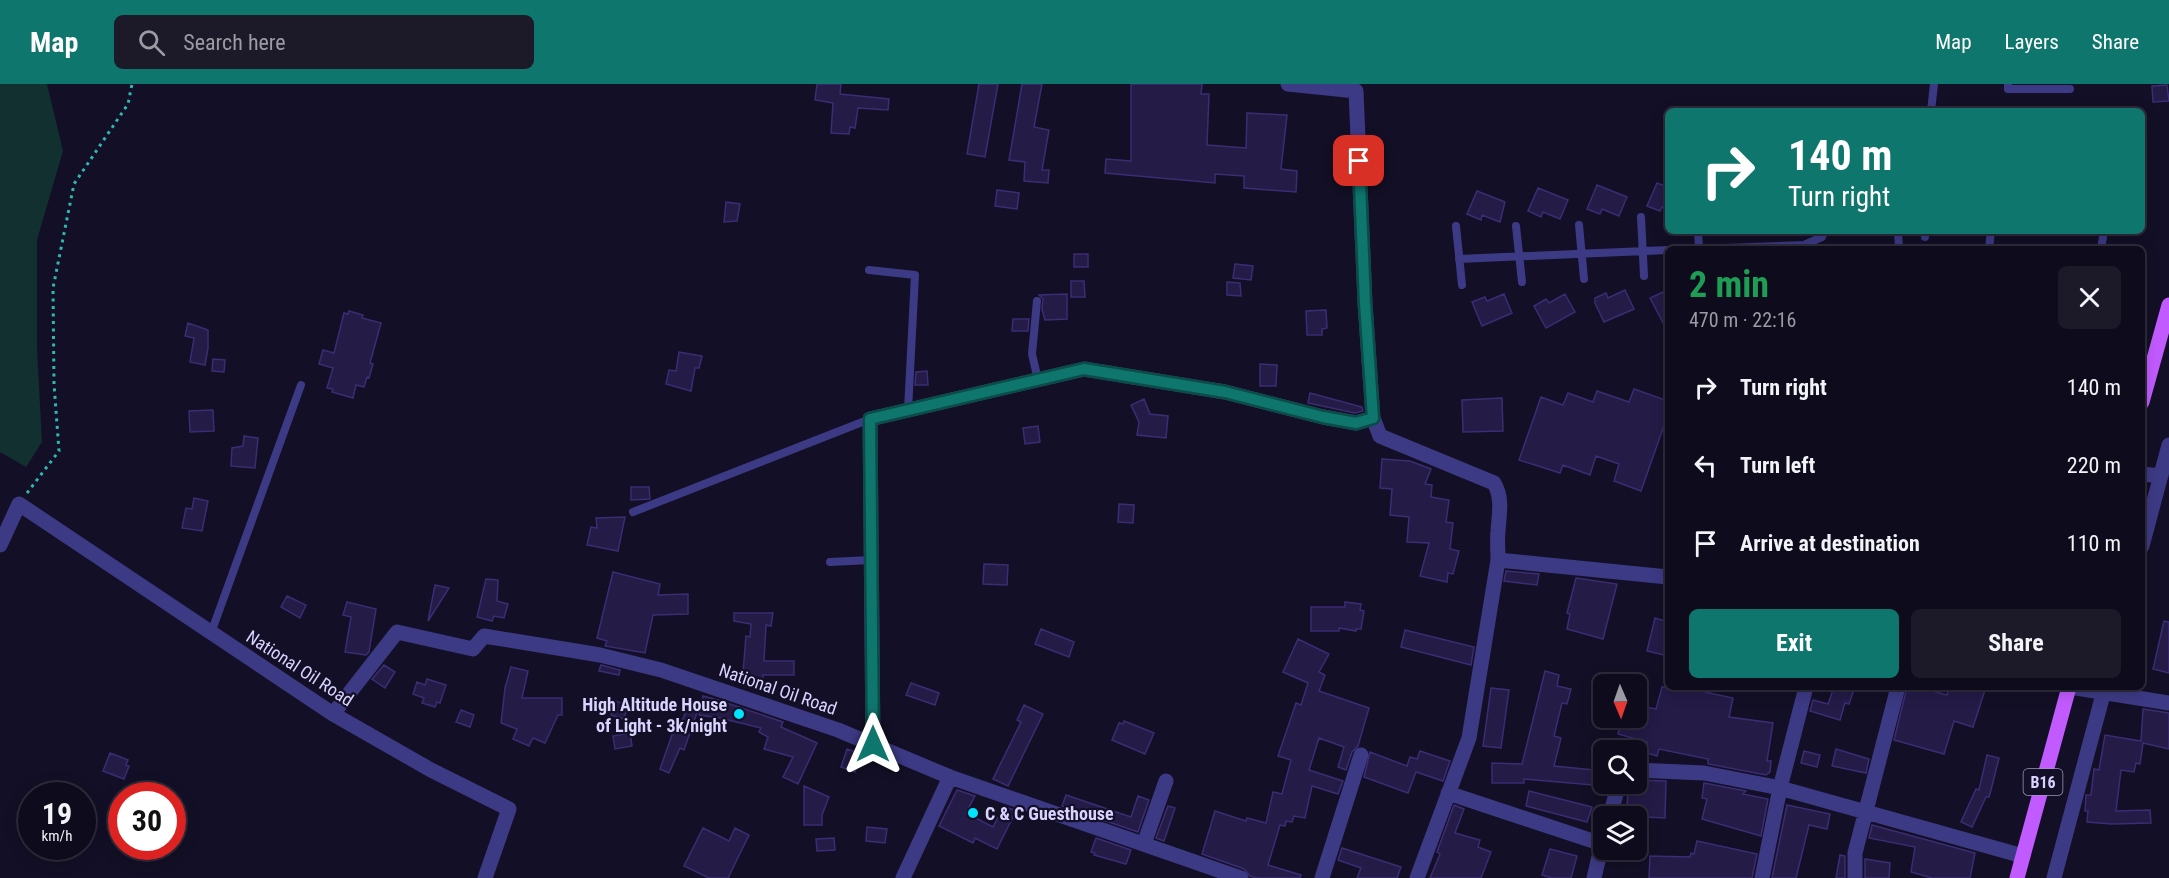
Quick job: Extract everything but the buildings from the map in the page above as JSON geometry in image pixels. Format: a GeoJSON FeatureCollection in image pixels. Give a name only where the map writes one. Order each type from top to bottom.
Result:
{"type":"FeatureCollection","features":[{"type":"Feature","properties":{"kind":"main road"},"geometry":{"type":"LineString","coordinates":[[2145,391],[2169,305]]}},
{"type":"Feature","properties":{"kind":"main road","name":"B16"},"geometry":{"type":"LineString","coordinates":[[2018,878],[2068,690]]}},
{"type":"Feature","properties":{"kind":"street"},"geometry":{"type":"LineString","coordinates":[[1288,84],[1356,91],[1365,303],[1373,418],[1380,436],[1494,483],[1499,497],[1498,560],[1469,738],[1417,878]]}},
{"type":"Feature","properties":{"kind":"street"},"geometry":{"type":"LineString","coordinates":[[873,744],[870,419],[1084,369],[1225,392],[1356,423],[1373,418]]}},
{"type":"Feature","properties":{"kind":"street"},"geometry":{"type":"LineString","coordinates":[[2145,535],[2169,444]]}},
{"type":"Feature","properties":{"kind":"street"},"geometry":{"type":"LineString","coordinates":[[2145,474],[2161,476]]}},
{"type":"Feature","properties":{"kind":"street"},"geometry":{"type":"LineString","coordinates":[[0,545],[19,504]]}},
{"type":"Feature","properties":{"kind":"street","name":"National Oil Road"},"geometry":{"type":"LineString","coordinates":[[19,504],[333,714],[431,770],[509,809],[485,878]]}},
{"type":"Feature","properties":{"kind":"street"},"geometry":{"type":"LineString","coordinates":[[1498,560],[1665,577]]}},
{"type":"Feature","properties":{"kind":"street","name":"National Oil Road"},"geometry":{"type":"LineString","coordinates":[[333,714],[397,632],[473,649],[484,636],[600,655],[661,670],[838,730],[950,777],[1241,878]]}},
{"type":"Feature","properties":{"kind":"street"},"geometry":{"type":"LineString","coordinates":[[1762,878],[1780,789],[1805,690]]}},
{"type":"Feature","properties":{"kind":"street"},"geometry":{"type":"LineString","coordinates":[[1855,878],[1855,853],[1897,690]]}},
{"type":"Feature","properties":{"kind":"street"},"geometry":{"type":"LineString","coordinates":[[2054,878],[2104,690]]}},
{"type":"Feature","properties":{"kind":"street"},"geometry":{"type":"LineString","coordinates":[[2109,690],[2169,703]]}},
{"type":"Feature","properties":{"kind":"street"},"geometry":{"type":"LineString","coordinates":[[1322,878],[1361,755]]}},
{"type":"Feature","properties":{"kind":"street"},"geometry":{"type":"LineString","coordinates":[[1647,770],[1704,773],[1780,789],[2023,856]]}},
{"type":"Feature","properties":{"kind":"street"},"geometry":{"type":"LineString","coordinates":[[903,878],[950,777]]}},
{"type":"Feature","properties":{"kind":"street"},"geometry":{"type":"LineString","coordinates":[[1144,844],[1166,781]]}},
{"type":"Feature","properties":{"kind":"street"},"geometry":{"type":"LineString","coordinates":[[1448,792],[1593,839]]}},
{"type":"Feature","properties":{"kind":"street"},"geometry":{"type":"LineString","coordinates":[[1594,878],[1598,860]]}},
{"type":"Feature","properties":{"kind":"lane"},"geometry":{"type":"LineString","coordinates":[[1931,108],[1934,84]]}},
{"type":"Feature","properties":{"kind":"lane"},"geometry":{"type":"LineString","coordinates":[[2008,84],[2008,89],[2070,89]]}},
{"type":"Feature","properties":{"kind":"lane"},"geometry":{"type":"LineString","coordinates":[[1641,217],[1644,276]]}},
{"type":"Feature","properties":{"kind":"lane"},"geometry":{"type":"LineString","coordinates":[[1579,225],[1584,279]]}},
{"type":"Feature","properties":{"kind":"lane"},"geometry":{"type":"LineString","coordinates":[[1456,226],[1462,285]]}},
{"type":"Feature","properties":{"kind":"lane"},"geometry":{"type":"LineString","coordinates":[[1516,226],[1522,282]]}},
{"type":"Feature","properties":{"kind":"lane"},"geometry":{"type":"LineString","coordinates":[[1792,246],[1804,245],[1822,237],[1823,234]]}},
{"type":"Feature","properties":{"kind":"lane"},"geometry":{"type":"LineString","coordinates":[[1460,259],[1665,250]]}},
{"type":"Feature","properties":{"kind":"lane"},"geometry":{"type":"LineString","coordinates":[[869,270],[915,275],[908,410]]}},
{"type":"Feature","properties":{"kind":"lane"},"geometry":{"type":"LineString","coordinates":[[1037,302],[1032,354],[1038,380]]}},
{"type":"Feature","properties":{"kind":"lane"},"geometry":{"type":"LineString","coordinates":[[211,633],[301,385]]}},
{"type":"Feature","properties":{"kind":"lane"},"geometry":{"type":"LineString","coordinates":[[633,512],[870,419]]}},
{"type":"Feature","properties":{"kind":"lane"},"geometry":{"type":"LineString","coordinates":[[830,562],[872,561]]}},
{"type":"Feature","properties":{"kind":"path"},"geometry":{"type":"LineString","coordinates":[[19,504],[59,452],[54,384],[53,288],[74,184],[128,104],[132,84]]}},
{"type":"Feature","properties":{"kind":"green space"},"geometry":{"type":"Polygon","coordinates":[[[0,84],[47,84],[63,151],[37,240],[37,349],[42,442],[26,467],[0,452],[0,84]]]}},
{"type":"Feature","properties":{"kind":"place","name":"High Altitude House of Light - 3k/night"},"geometry":{"type":"Point","coordinates":[739,714]}},
{"type":"Feature","properties":{"kind":"place","name":"C & C Guesthouse"},"geometry":{"type":"Point","coordinates":[973,813]}},
{"type":"Feature","properties":{"kind":"route"},"geometry":{"type":"LineString","coordinates":[[873,744],[870,419],[1084,369],[1225,392],[1356,423],[1373,418],[1359,161]]}}]}
